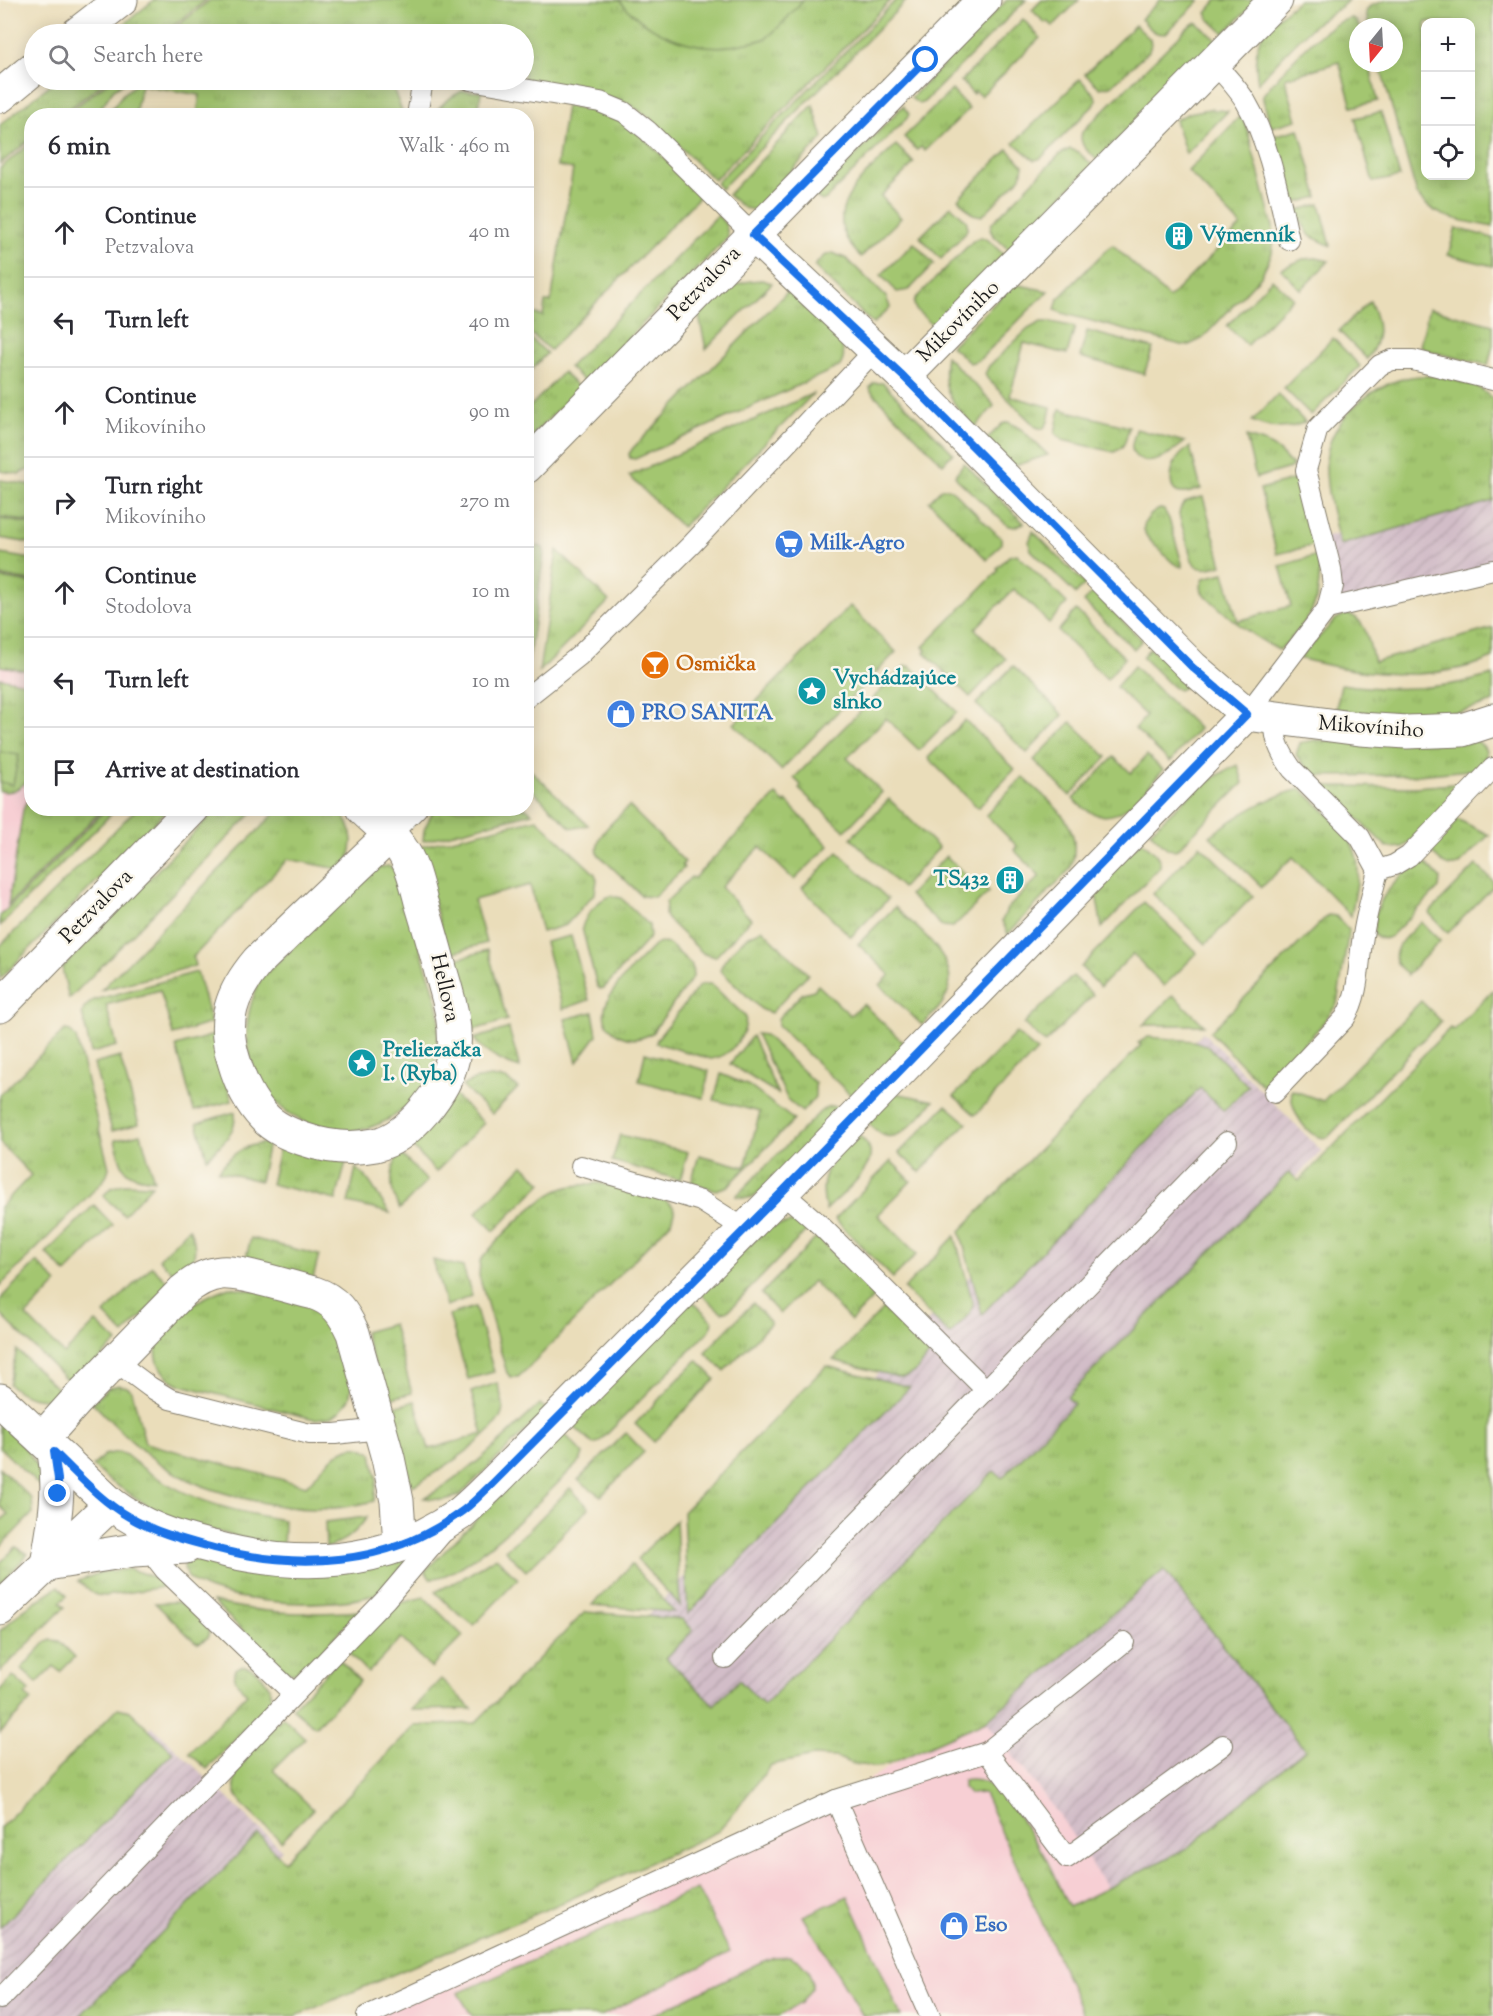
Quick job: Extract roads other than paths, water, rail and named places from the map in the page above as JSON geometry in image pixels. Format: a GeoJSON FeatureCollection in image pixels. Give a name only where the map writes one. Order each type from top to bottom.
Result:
{"type":"FeatureCollection","features":[{"type":"Feature","properties":{"kind":"street"},"geometry":{"type":"LineString","coordinates":[[90,24],[121,0]]}},
{"type":"Feature","properties":{"kind":"street","name":"Petzvalova"},"geometry":{"type":"LineString","coordinates":[[534,459],[984,0]]}},
{"type":"Feature","properties":{"kind":"street","name":"Mikovíniho"},"geometry":{"type":"LineString","coordinates":[[1276,0],[904,377],[1192,667],[1261,716],[1360,729],[1418,732],[1462,730],[1493,720]]}},
{"type":"Feature","properties":{"kind":"street"},"geometry":{"type":"LineString","coordinates":[[0,96],[24,76]]}},
{"type":"Feature","properties":{"kind":"street"},"geometry":{"type":"LineString","coordinates":[[753,235],[904,377]]}},
{"type":"Feature","properties":{"kind":"street"},"geometry":{"type":"LineString","coordinates":[[47,1564],[154,1539],[212,1548],[243,1556],[291,1562],[334,1561],[400,1544],[418,1537],[458,1514],[492,1484],[1261,716]]}},
{"type":"Feature","properties":{"kind":"street","name":"Petzvalova"},"geometry":{"type":"LineString","coordinates":[[0,1006],[185,816]]}},
{"type":"Feature","properties":{"kind":"street","name":"Hellova"},"geometry":{"type":"LineString","coordinates":[[370,816],[390,835],[406,856],[412,869],[454,1020],[453,1058],[441,1089],[430,1105],[393,1137],[376,1145],[336,1148],[317,1144],[279,1129],[264,1118],[241,1082],[232,1053],[228,1027],[230,1008],[243,979],[258,961],[390,835]]}},
{"type":"Feature","properties":{"kind":"street"},"geometry":{"type":"LineString","coordinates":[[48,1445],[115,1361],[193,1283],[211,1275],[236,1274],[314,1293],[336,1304],[346,1317],[353,1333],[397,1501],[400,1544]]}},
{"type":"Feature","properties":{"kind":"street"},"geometry":{"type":"LineString","coordinates":[[0,1400],[111,1504],[154,1539]]}},
{"type":"Feature","properties":{"kind":"street"},"geometry":{"type":"LineString","coordinates":[[47,1564],[58,1494],[58,1479],[48,1445]]}},
{"type":"Feature","properties":{"kind":"street"},"geometry":{"type":"LineString","coordinates":[[0,1609],[111,1504]]}},
{"type":"Feature","properties":{"kind":"lane"},"geometry":{"type":"LineString","coordinates":[[1214,62],[1247,103],[1262,136],[1289,240]]}},
{"type":"Feature","properties":{"kind":"lane"},"geometry":{"type":"LineString","coordinates":[[418,108],[421,90]]}},
{"type":"Feature","properties":{"kind":"lane"},"geometry":{"type":"LineString","coordinates":[[529,90],[600,102],[624,112],[648,131],[753,235]]}},
{"type":"Feature","properties":{"kind":"lane"},"geometry":{"type":"LineString","coordinates":[[534,692],[579,656],[684,552],[875,350]]}},
{"type":"Feature","properties":{"kind":"lane"},"geometry":{"type":"LineString","coordinates":[[1274,1093],[1345,1018],[1351,1008],[1356,997],[1363,936],[1378,870],[1360,837],[1292,769],[1261,716],[1327,609],[1333,586],[1331,569],[1306,470],[1318,428],[1380,365],[1392,360],[1413,360],[1493,380]]}},
{"type":"Feature","properties":{"kind":"lane"},"geometry":{"type":"LineString","coordinates":[[1327,609],[1493,570]]}},
{"type":"Feature","properties":{"kind":"lane"},"geometry":{"type":"LineString","coordinates":[[1378,870],[1394,865],[1409,856],[1493,768]]}},
{"type":"Feature","properties":{"kind":"lane"},"geometry":{"type":"LineString","coordinates":[[390,835],[409,816]]}},
{"type":"Feature","properties":{"kind":"lane"},"geometry":{"type":"LineString","coordinates":[[725,1658],[1227,1142]]}},
{"type":"Feature","properties":{"kind":"lane"},"geometry":{"type":"LineString","coordinates":[[581,1166],[700,1201],[745,1229]]}},
{"type":"Feature","properties":{"kind":"lane"},"geometry":{"type":"LineString","coordinates":[[782,1192],[820,1225],[987,1390]]}},
{"type":"Feature","properties":{"kind":"lane"},"geometry":{"type":"LineString","coordinates":[[115,1361],[150,1388],[170,1399],[310,1434],[380,1429]]}},
{"type":"Feature","properties":{"kind":"lane"},"geometry":{"type":"LineString","coordinates":[[0,1999],[386,1599],[458,1514]]}},
{"type":"Feature","properties":{"kind":"lane"},"geometry":{"type":"LineString","coordinates":[[154,1539],[158,1561],[169,1575],[294,1694]]}},
{"type":"Feature","properties":{"kind":"lane"},"geometry":{"type":"LineString","coordinates":[[367,2016],[836,1800],[987,1752],[1124,1642]]}},
{"type":"Feature","properties":{"kind":"lane"},"geometry":{"type":"LineString","coordinates":[[987,1752],[1067,1858],[1223,1744]]}},
{"type":"Feature","properties":{"kind":"lane"},"geometry":{"type":"LineString","coordinates":[[836,1800],[930,2016]]}},
{"type":"Feature","properties":{"kind":"place","name":"Výmenník"},"geometry":{"type":"Point","coordinates":[1179,236]}},
{"type":"Feature","properties":{"kind":"place","name":"Milk-Agro"},"geometry":{"type":"Point","coordinates":[789,544]}},
{"type":"Feature","properties":{"kind":"place","name":"Osmička"},"geometry":{"type":"Point","coordinates":[655,665]}},
{"type":"Feature","properties":{"kind":"place","name":"Vychádzajúce slnko"},"geometry":{"type":"Point","coordinates":[812,691]}},
{"type":"Feature","properties":{"kind":"place","name":"PRO SANITA"},"geometry":{"type":"Point","coordinates":[621,714]}},
{"type":"Feature","properties":{"kind":"place","name":"TS432"},"geometry":{"type":"Point","coordinates":[1010,880]}},
{"type":"Feature","properties":{"kind":"place","name":"Preliezačka I. (Ryba)"},"geometry":{"type":"Point","coordinates":[362,1063]}},
{"type":"Feature","properties":{"kind":"place","name":"Eso"},"geometry":{"type":"Point","coordinates":[954,1926]}}]}
